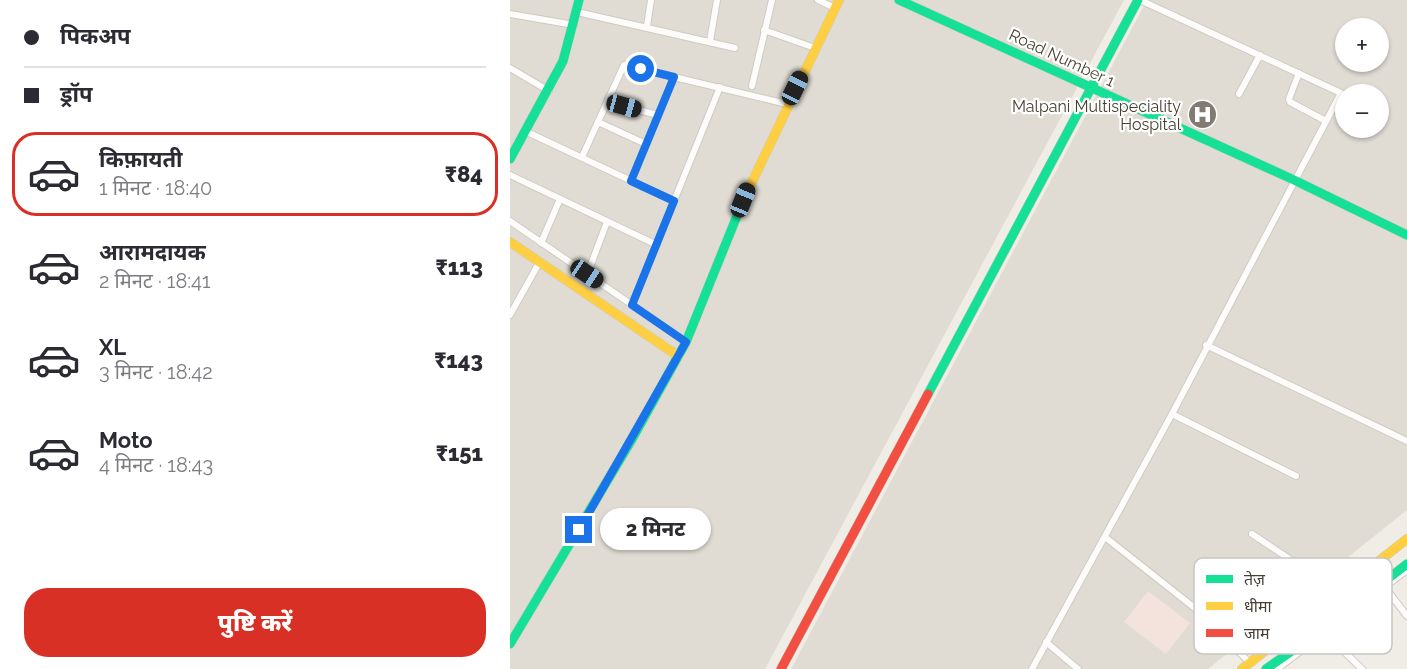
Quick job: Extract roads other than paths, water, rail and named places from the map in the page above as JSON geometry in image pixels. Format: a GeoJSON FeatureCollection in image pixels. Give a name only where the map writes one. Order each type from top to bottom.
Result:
{"type":"FeatureCollection","features":[{"type":"Feature","properties":{"kind":"street"},"geometry":{"type":"LineString","coordinates":[[510,159],[549,91],[563,61],[579,0]]}},
{"type":"Feature","properties":{"kind":"street"},"geometry":{"type":"LineString","coordinates":[[646,26],[651,0]]}},
{"type":"Feature","properties":{"kind":"street"},"geometry":{"type":"LineString","coordinates":[[710,41],[717,0]]}},
{"type":"Feature","properties":{"kind":"street"},"geometry":{"type":"LineString","coordinates":[[752,86],[772,0]]}},
{"type":"Feature","properties":{"kind":"street"},"geometry":{"type":"LineString","coordinates":[[510,644],[632,441],[686,342],[752,178],[837,4],[818,0]]}},
{"type":"Feature","properties":{"kind":"street","name":"Road Number 1"},"geometry":{"type":"LineString","coordinates":[[900,0],[1294,180],[1407,235]]}},
{"type":"Feature","properties":{"kind":"street"},"geometry":{"type":"LineString","coordinates":[[783,668],[1090,88],[1139,0],[1341,93],[1206,345],[1172,414],[1032,669]]}},
{"type":"Feature","properties":{"kind":"street"},"geometry":{"type":"LineString","coordinates":[[577,12],[735,48]]}},
{"type":"Feature","properties":{"kind":"street"},"geometry":{"type":"LineString","coordinates":[[510,14],[574,25]]}},
{"type":"Feature","properties":{"kind":"street"},"geometry":{"type":"LineString","coordinates":[[764,30],[815,48]]}},
{"type":"Feature","properties":{"kind":"street"},"geometry":{"type":"LineString","coordinates":[[1239,94],[1260,55]]}},
{"type":"Feature","properties":{"kind":"street"},"geometry":{"type":"LineString","coordinates":[[582,158],[624,65],[787,104]]}},
{"type":"Feature","properties":{"kind":"street"},"geometry":{"type":"LineString","coordinates":[[510,68],[549,91]]}},
{"type":"Feature","properties":{"kind":"street"},"geometry":{"type":"LineString","coordinates":[[1299,73],[1289,99],[1290,102],[1326,121]]}},
{"type":"Feature","properties":{"kind":"street"},"geometry":{"type":"LineString","coordinates":[[631,181],[674,77]]}},
{"type":"Feature","properties":{"kind":"street"},"geometry":{"type":"LineString","coordinates":[[632,305],[720,87]]}},
{"type":"Feature","properties":{"kind":"street"},"geometry":{"type":"LineString","coordinates":[[607,102],[658,116]]}},
{"type":"Feature","properties":{"kind":"street"},"geometry":{"type":"LineString","coordinates":[[598,122],[646,144]]}},
{"type":"Feature","properties":{"kind":"street"},"geometry":{"type":"LineString","coordinates":[[525,131],[674,201]]}},
{"type":"Feature","properties":{"kind":"street"},"geometry":{"type":"LineString","coordinates":[[510,175],[657,245]]}},
{"type":"Feature","properties":{"kind":"street"},"geometry":{"type":"LineString","coordinates":[[541,243],[560,199]]}},
{"type":"Feature","properties":{"kind":"street"},"geometry":{"type":"LineString","coordinates":[[510,221],[686,342]]}},
{"type":"Feature","properties":{"kind":"street"},"geometry":{"type":"LineString","coordinates":[[587,274],[607,222]]}},
{"type":"Feature","properties":{"kind":"street"},"geometry":{"type":"LineString","coordinates":[[510,242],[678,356]]}},
{"type":"Feature","properties":{"kind":"street"},"geometry":{"type":"LineString","coordinates":[[510,315],[539,263]]}},
{"type":"Feature","properties":{"kind":"street"},"geometry":{"type":"LineString","coordinates":[[1206,345],[1407,441]]}},
{"type":"Feature","properties":{"kind":"street"},"geometry":{"type":"LineString","coordinates":[[1172,414],[1296,476]]}},
{"type":"Feature","properties":{"kind":"street"},"geometry":{"type":"LineString","coordinates":[[1252,534],[1288,558]]}},
{"type":"Feature","properties":{"kind":"street"},"geometry":{"type":"LineString","coordinates":[[1105,537],[1194,607]]}},
{"type":"Feature","properties":{"kind":"street"},"geometry":{"type":"LineString","coordinates":[[1383,558],[1407,539]]}},
{"type":"Feature","properties":{"kind":"street"},"geometry":{"type":"LineString","coordinates":[[1392,578],[1407,564]]}},
{"type":"Feature","properties":{"kind":"street"},"geometry":{"type":"LineString","coordinates":[[1392,579],[1407,569]]}},
{"type":"Feature","properties":{"kind":"street"},"geometry":{"type":"LineString","coordinates":[[1392,596],[1407,616]]}},
{"type":"Feature","properties":{"kind":"street"},"geometry":{"type":"LineString","coordinates":[[1046,642],[1078,669]]}},
{"type":"Feature","properties":{"kind":"street"},"geometry":{"type":"LineString","coordinates":[[1235,654],[1246,666],[1261,654]]}},
{"type":"Feature","properties":{"kind":"street"},"geometry":{"type":"LineString","coordinates":[[1266,669],[1290,654]]}},
{"type":"Feature","properties":{"kind":"street"},"geometry":{"type":"LineString","coordinates":[[1277,669],[1296,654]]}},
{"type":"Feature","properties":{"kind":"street"},"geometry":{"type":"LineString","coordinates":[[1347,654],[1362,669]]}},
{"type":"Feature","properties":{"kind":"place","name":"Malpani Multispeciality Hospital"},"geometry":{"type":"Point","coordinates":[1202,115]}}]}
